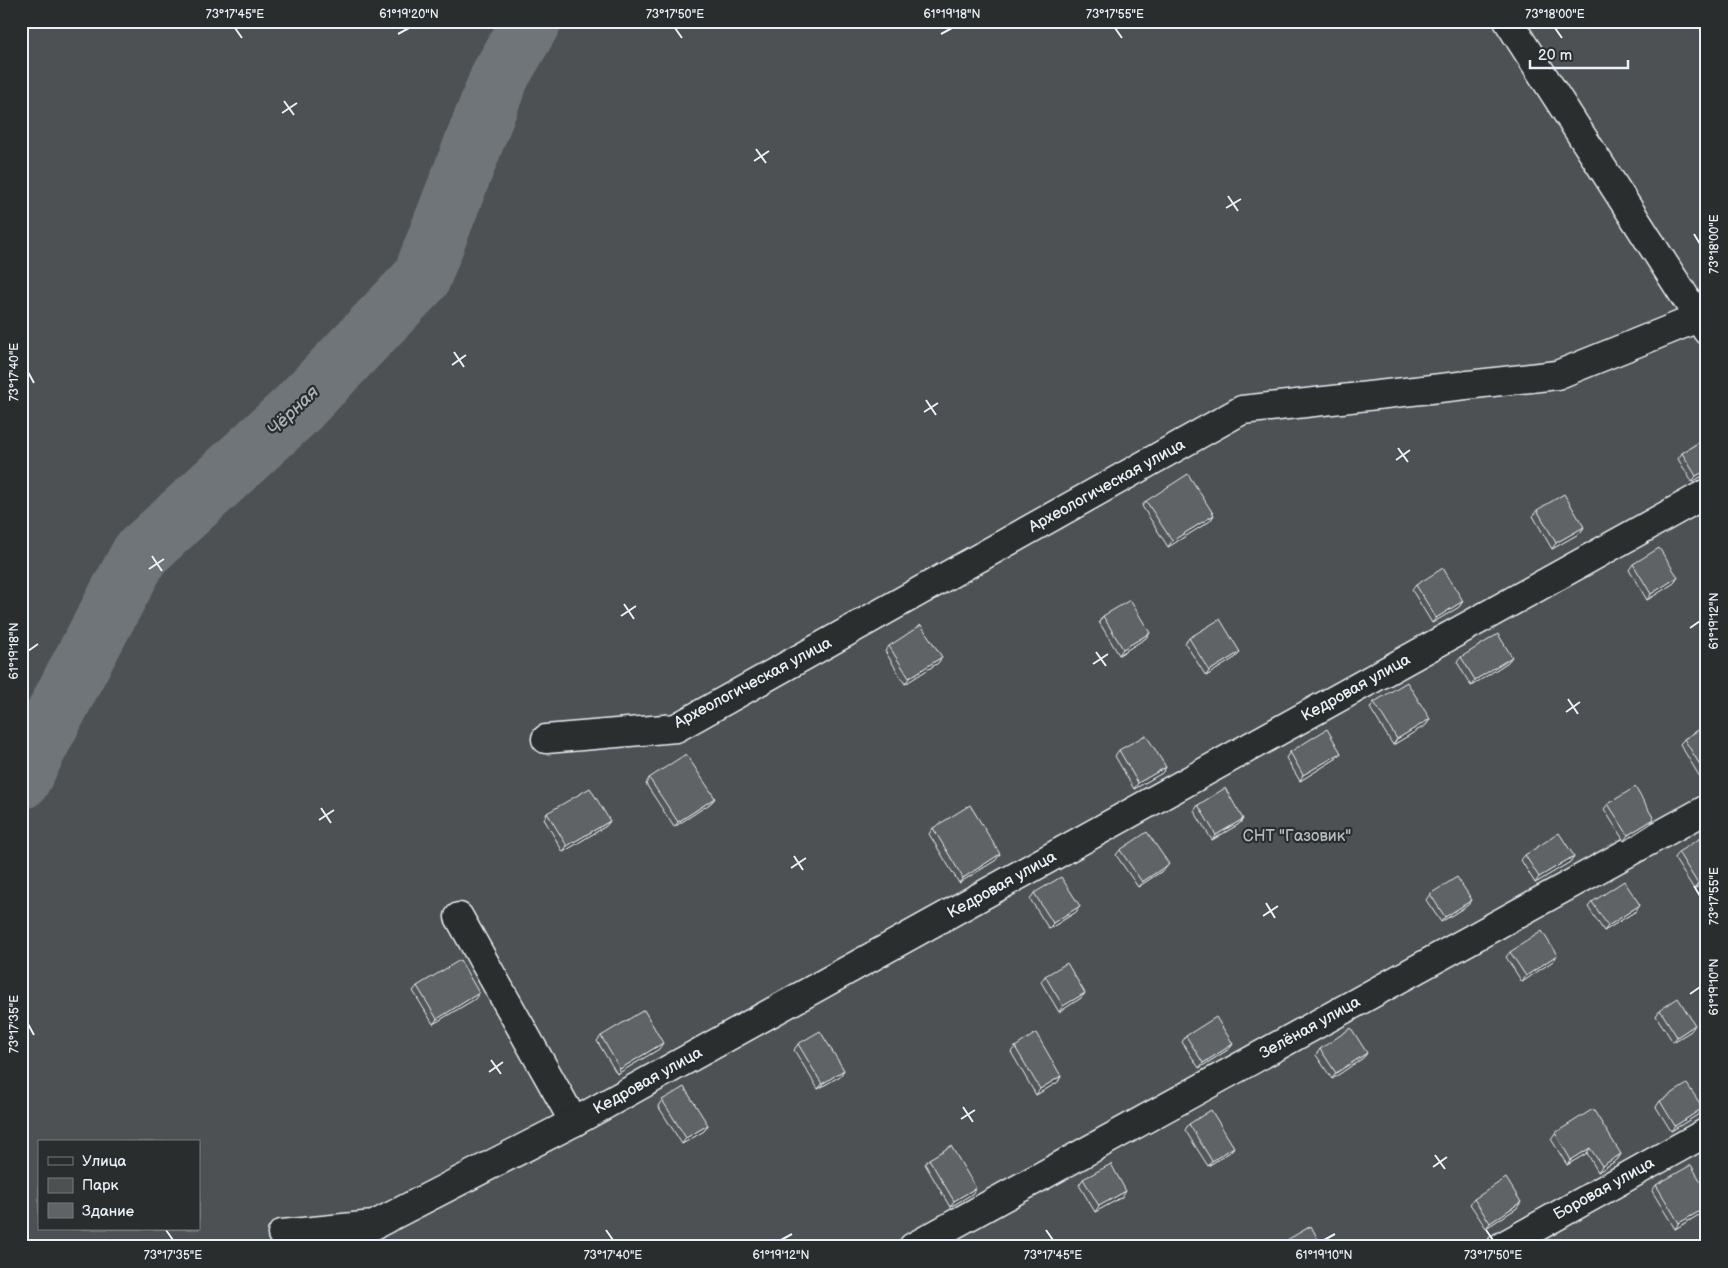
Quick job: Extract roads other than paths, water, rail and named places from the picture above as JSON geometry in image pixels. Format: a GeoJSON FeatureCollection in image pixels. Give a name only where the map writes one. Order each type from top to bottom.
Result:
{"type":"FeatureCollection","features":[{"type":"Feature","properties":{"kind":"street"},"geometry":{"type":"LineString","coordinates":[[1508,21],[1702,324]]}},
{"type":"Feature","properties":{"kind":"street","name":"Археологическая улица"},"geometry":{"type":"LineString","coordinates":[[546,739],[676,728],[1242,410],[1557,375],[1702,324]]}},
{"type":"Feature","properties":{"kind":"street","name":"Кедровая улица"},"geometry":{"type":"LineString","coordinates":[[282,1234],[374,1225],[574,1122],[1707,493]]}},
{"type":"Feature","properties":{"kind":"street","name":"Зелёная улица"},"geometry":{"type":"LineString","coordinates":[[913,1247],[1707,809]]}},
{"type":"Feature","properties":{"kind":"street"},"geometry":{"type":"LineString","coordinates":[[459,917],[574,1122]]}},
{"type":"Feature","properties":{"kind":"street","name":"Боровая улица"},"geometry":{"type":"LineString","coordinates":[[1502,1247],[1707,1132]]}},
{"type":"Feature","properties":{"kind":"waterway","name":"Чёрная"},"geometry":{"type":"LineString","coordinates":[[21,780],[140,554],[296,410],[421,279],[500,76],[532,21]]}},
{"type":"Feature","properties":{"kind":"park label","name":"СНТ \"Газовик\""},"geometry":{"type":"Point","coordinates":[1297,836]}}]}
